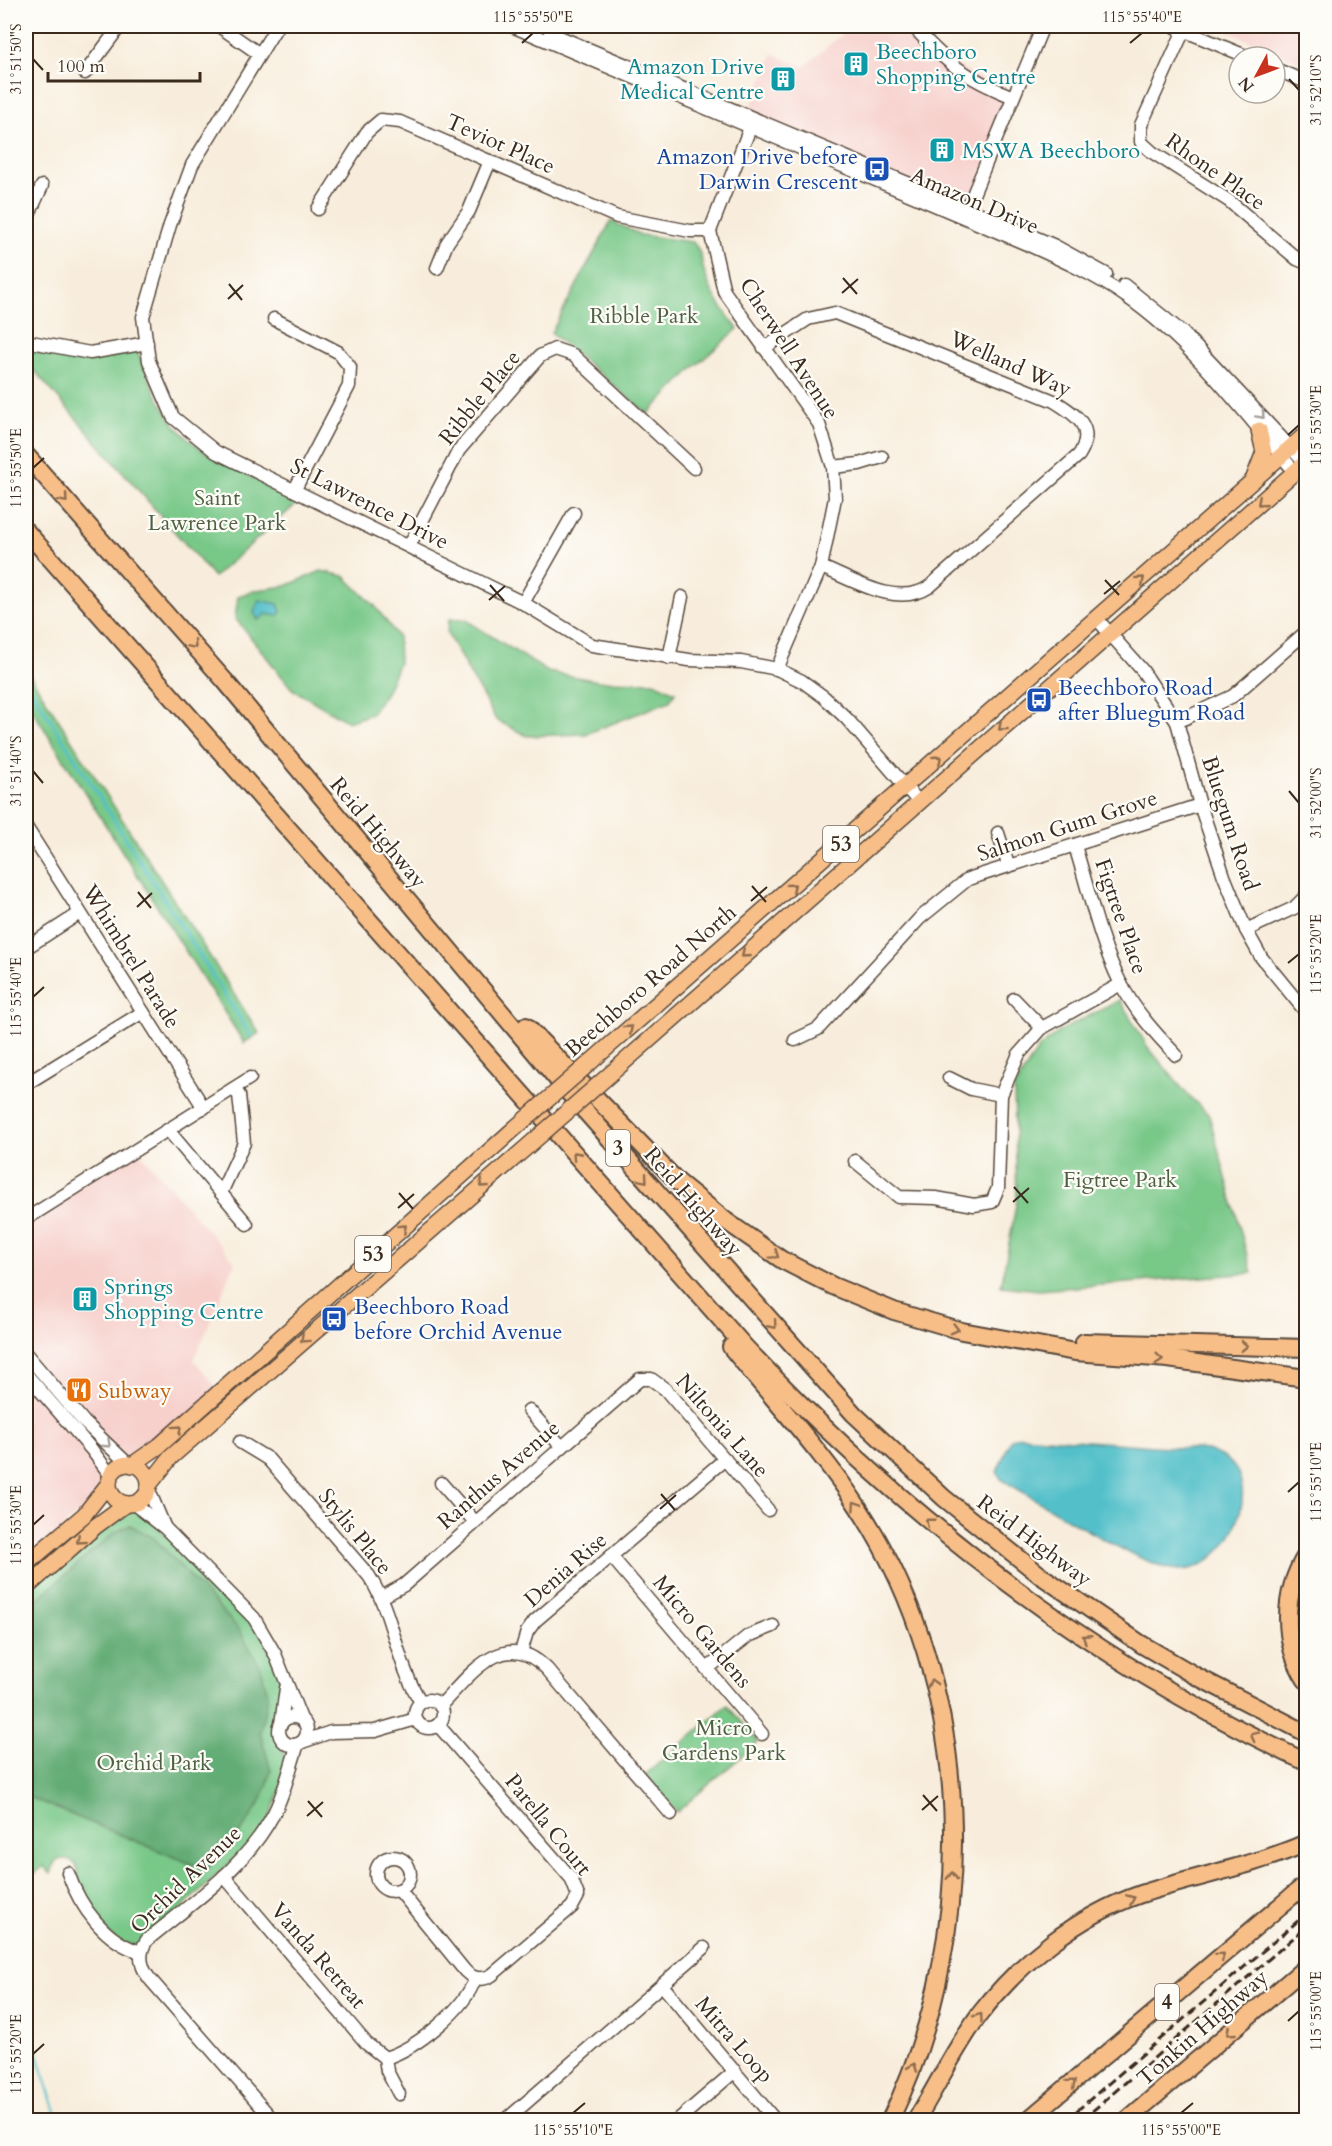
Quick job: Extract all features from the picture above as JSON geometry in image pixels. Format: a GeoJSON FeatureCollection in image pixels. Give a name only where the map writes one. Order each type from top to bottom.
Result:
{"type":"FeatureCollection","features":[{"type":"Feature","properties":{"kind":"highway","name":"Reid Highway"},"geometry":{"type":"LineString","coordinates":[[26,455],[225,681],[562,1085],[812,1370],[898,1457],[991,1537],[1090,1610],[1194,1675],[1306,1733]]}},
{"type":"Feature","properties":{"kind":"highway","name":"3"},"geometry":{"type":"LineString","coordinates":[[26,531],[788,1393],[855,1458],[925,1520],[1024,1596],[1084,1637],[1181,1697],[1302,1760]]}},
{"type":"Feature","properties":{"kind":"highway"},"geometry":{"type":"LineString","coordinates":[[296,767],[365,850],[505,1005],[678,1182],[726,1221],[782,1260],[833,1286],[894,1311],[962,1331],[1075,1352],[1168,1359],[1306,1378]]}},
{"type":"Feature","properties":{"kind":"highway"},"geometry":{"type":"LineString","coordinates":[[608,1191],[858,1506],[895,1577],[924,1652],[943,1729],[949,1769],[952,1808],[951,1888],[947,1928],[932,2006],[910,2072],[890,2121]]}},
{"type":"Feature","properties":{"kind":"highway"},"geometry":{"type":"LineString","coordinates":[[1017,1341],[1306,1348]]}},
{"type":"Feature","properties":{"kind":"highway"},"geometry":{"type":"LineString","coordinates":[[1306,1555],[1294,1579],[1288,1612],[1291,1647],[1306,1680]]}},
{"type":"Feature","properties":{"kind":"highway"},"geometry":{"type":"LineString","coordinates":[[916,2121],[979,2015],[1008,1982],[1050,1944],[1097,1914],[1138,1895],[1276,1855],[1306,1843]]}},
{"type":"Feature","properties":{"kind":"highway","name":"Tonkin Highway"},"geometry":{"type":"LineString","coordinates":[[1028,2121],[1306,1884]]}},
{"type":"Feature","properties":{"kind":"highway","name":"Tonkin Highway"},"geometry":{"type":"LineString","coordinates":[[1127,2121],[1306,1967]]}},
{"type":"Feature","properties":{"kind":"main road"},"geometry":{"type":"LineString","coordinates":[[1251,483],[1264,452],[1259,430]]}},
{"type":"Feature","properties":{"kind":"main road","name":"Beechboro Road North"},"geometry":{"type":"LineString","coordinates":[[130,1465],[159,1446],[585,1067],[1306,434]]}},
{"type":"Feature","properties":{"kind":"main road","name":"Beechboro Road North"},"geometry":{"type":"LineString","coordinates":[[149,1486],[171,1457],[599,1084],[1108,633],[1302,466]]}},
{"type":"Feature","properties":{"kind":"main road"},"geometry":{"type":"LineString","coordinates":[[130,1465],[142,1469],[149,1486]]}},
{"type":"Feature","properties":{"kind":"main road","name":"53"},"geometry":{"type":"LineString","coordinates":[[26,1564],[84,1515],[118,1468],[130,1465]]}},
{"type":"Feature","properties":{"kind":"main road"},"geometry":{"type":"LineString","coordinates":[[110,1480],[112,1495],[130,1504]]}},
{"type":"Feature","properties":{"kind":"main road","name":"53"},"geometry":{"type":"LineString","coordinates":[[26,1588],[96,1526],[143,1498],[149,1486]]}},
{"type":"Feature","properties":{"kind":"street"},"geometry":{"type":"LineString","coordinates":[[85,73],[120,26]]}},
{"type":"Feature","properties":{"kind":"street"},"geometry":{"type":"LineString","coordinates":[[219,26],[258,53]]}},
{"type":"Feature","properties":{"kind":"street","name":"St Lawrence Drive"},"geometry":{"type":"LineString","coordinates":[[277,26],[258,53],[192,165],[170,225],[143,318],[149,361],[173,417],[216,452],[523,603],[592,645],[669,657],[741,662],[777,669],[802,681],[824,697],[918,801]]}},
{"type":"Feature","properties":{"kind":"street","name":"Amazon Drive"},"geometry":{"type":"LineString","coordinates":[[512,26],[752,123]]}},
{"type":"Feature","properties":{"kind":"street","name":"Amazon Drive"},"geometry":{"type":"LineString","coordinates":[[532,26],[752,123],[965,213],[1071,254],[1138,295],[1183,333],[1286,452]]}},
{"type":"Feature","properties":{"kind":"street"},"geometry":{"type":"LineString","coordinates":[[913,26],[938,54],[961,73],[1013,97]]}},
{"type":"Feature","properties":{"kind":"street"},"geometry":{"type":"LineString","coordinates":[[965,213],[1043,26]]}},
{"type":"Feature","properties":{"kind":"street"},"geometry":{"type":"LineString","coordinates":[[1178,28],[1227,48]]}},
{"type":"Feature","properties":{"kind":"street","name":"Rhone Place"},"geometry":{"type":"LineString","coordinates":[[1178,28],[1142,125],[1142,142],[1152,153],[1229,201],[1297,259],[1306,263]]}},
{"type":"Feature","properties":{"kind":"street"},"geometry":{"type":"LineString","coordinates":[[1287,74],[1306,82]]}},
{"type":"Feature","properties":{"kind":"street","name":"Teviot Place"},"geometry":{"type":"LineString","coordinates":[[318,209],[367,132],[381,120],[400,122],[617,217],[690,231],[710,231]]}},
{"type":"Feature","properties":{"kind":"street"},"geometry":{"type":"LineString","coordinates":[[710,231],[752,123]]}},
{"type":"Feature","properties":{"kind":"street"},"geometry":{"type":"LineString","coordinates":[[437,268],[447,243],[469,211],[490,161]]}},
{"type":"Feature","properties":{"kind":"street"},"geometry":{"type":"LineString","coordinates":[[26,221],[42,186]]}},
{"type":"Feature","properties":{"kind":"street","name":"Amazon Drive"},"geometry":{"type":"LineString","coordinates":[[965,213],[1072,264],[1130,299],[1180,342],[1259,430],[1302,466]]}},
{"type":"Feature","properties":{"kind":"street","name":"Cherwell Avenue"},"geometry":{"type":"LineString","coordinates":[[710,231],[724,291],[819,424],[833,467],[835,498],[821,567],[777,669]]}},
{"type":"Feature","properties":{"kind":"street","name":"Welland Way"},"geometry":{"type":"LineString","coordinates":[[764,348],[808,319],[835,313],[1054,401],[1080,421],[1086,433],[1086,444],[1079,456],[929,587],[916,595],[891,595],[821,567]]}},
{"type":"Feature","properties":{"kind":"street"},"geometry":{"type":"LineString","coordinates":[[274,319],[338,352],[350,367],[349,386],[295,489]]}},
{"type":"Feature","properties":{"kind":"street"},"geometry":{"type":"LineString","coordinates":[[26,341],[90,353],[147,343]]}},
{"type":"Feature","properties":{"kind":"street","name":"Ribble Place"},"geometry":{"type":"LineString","coordinates":[[409,546],[469,435],[540,356],[555,349],[573,355],[694,468]]}},
{"type":"Feature","properties":{"kind":"street"},"geometry":{"type":"LineString","coordinates":[[833,467],[859,464],[882,457]]}},
{"type":"Feature","properties":{"kind":"street"},"geometry":{"type":"LineString","coordinates":[[523,603],[574,513]]}},
{"type":"Feature","properties":{"kind":"street"},"geometry":{"type":"LineString","coordinates":[[669,657],[681,597]]}},
{"type":"Feature","properties":{"kind":"street","name":"Bluegum Road"},"geometry":{"type":"LineString","coordinates":[[1097,619],[1142,670],[1177,722],[1200,805],[1224,876],[1246,930],[1261,957],[1306,1012]]}},
{"type":"Feature","properties":{"kind":"street"},"geometry":{"type":"LineString","coordinates":[[1177,722],[1233,696],[1306,632]]}},
{"type":"Feature","properties":{"kind":"street","name":"Salmon Gum Grove"},"geometry":{"type":"LineString","coordinates":[[795,1040],[818,1029],[920,918],[968,879],[1008,864],[1075,846],[1200,805]]}},
{"type":"Feature","properties":{"kind":"street","name":"Whimbrel Parade"},"geometry":{"type":"LineString","coordinates":[[26,828],[204,1108]]}},
{"type":"Feature","properties":{"kind":"street"},"geometry":{"type":"LineString","coordinates":[[998,833],[1008,864]]}},
{"type":"Feature","properties":{"kind":"street","name":"Figtree Place"},"geometry":{"type":"LineString","coordinates":[[1075,846],[1112,964],[1121,984],[1147,1024],[1176,1055]]}},
{"type":"Feature","properties":{"kind":"street"},"geometry":{"type":"LineString","coordinates":[[1246,930],[1294,908],[1306,896]]}},
{"type":"Feature","properties":{"kind":"street"},"geometry":{"type":"LineString","coordinates":[[26,948],[80,913]]}},
{"type":"Feature","properties":{"kind":"street"},"geometry":{"type":"LineString","coordinates":[[855,1161],[899,1197],[936,1198],[974,1205],[992,1202],[998,1188],[1001,1095],[1019,1054],[1042,1028],[1121,984]]}},
{"type":"Feature","properties":{"kind":"street"},"geometry":{"type":"LineString","coordinates":[[1014,999],[1042,1028]]}},
{"type":"Feature","properties":{"kind":"street"},"geometry":{"type":"LineString","coordinates":[[26,1084],[143,1012]]}},
{"type":"Feature","properties":{"kind":"street"},"geometry":{"type":"LineString","coordinates":[[26,1219],[250,1078]]}},
{"type":"Feature","properties":{"kind":"street"},"geometry":{"type":"LineString","coordinates":[[949,1078],[970,1089],[1001,1095]]}},
{"type":"Feature","properties":{"kind":"street"},"geometry":{"type":"LineString","coordinates":[[221,1193],[244,1143],[239,1095],[233,1089]]}},
{"type":"Feature","properties":{"kind":"street"},"geometry":{"type":"LineString","coordinates":[[168,1130],[247,1224]]}},
{"type":"Feature","properties":{"kind":"street"},"geometry":{"type":"LineString","coordinates":[[26,1354],[84,1422],[130,1465]]}},
{"type":"Feature","properties":{"kind":"street"},"geometry":{"type":"LineString","coordinates":[[26,1374],[88,1446],[110,1480]]}},
{"type":"Feature","properties":{"kind":"street","name":"Ranthus Avenue"},"geometry":{"type":"LineString","coordinates":[[382,1597],[404,1585],[640,1379]]}},
{"type":"Feature","properties":{"kind":"street","name":"Niltonia Lane"},"geometry":{"type":"LineString","coordinates":[[640,1379],[651,1380],[665,1389],[768,1510]]}},
{"type":"Feature","properties":{"kind":"street"},"geometry":{"type":"LineString","coordinates":[[530,1410],[561,1446]]}},
{"type":"Feature","properties":{"kind":"street"},"geometry":{"type":"LineString","coordinates":[[84,1422],[88,1446]]}},
{"type":"Feature","properties":{"kind":"street","name":"Stylis Place"},"geometry":{"type":"LineString","coordinates":[[240,1442],[268,1459],[352,1556],[382,1597],[407,1677],[421,1702]]}},
{"type":"Feature","properties":{"kind":"street","name":"Denia Rise"},"geometry":{"type":"LineString","coordinates":[[521,1652],[527,1632],[535,1621],[725,1459]]}},
{"type":"Feature","properties":{"kind":"street"},"geometry":{"type":"LineString","coordinates":[[441,1483],[475,1522]]}},
{"type":"Feature","properties":{"kind":"street"},"geometry":{"type":"LineString","coordinates":[[149,1486],[165,1528]]}},
{"type":"Feature","properties":{"kind":"street"},"geometry":{"type":"LineString","coordinates":[[130,1504],[165,1528],[254,1618],[275,1654],[286,1687],[303,1721],[307,1732],[300,1743]]}},
{"type":"Feature","properties":{"kind":"street","name":"Micro Gardens"},"geometry":{"type":"LineString","coordinates":[[611,1556],[762,1734]]}},
{"type":"Feature","properties":{"kind":"street"},"geometry":{"type":"LineString","coordinates":[[707,1669],[748,1636],[773,1626]]}},
{"type":"Feature","properties":{"kind":"street"},"geometry":{"type":"LineString","coordinates":[[440,1706],[493,1656],[504,1651],[521,1652],[532,1656],[547,1669],[671,1814]]}},
{"type":"Feature","properties":{"kind":"street"},"geometry":{"type":"LineString","coordinates":[[286,1687],[279,1732],[283,1740],[291,1744],[331,1732],[375,1731],[416,1719]]}},
{"type":"Feature","properties":{"kind":"street"},"geometry":{"type":"LineString","coordinates":[[429,1700],[440,1706],[442,1716],[438,1725],[426,1727],[416,1719],[415,1710],[421,1702],[429,1700]]}},
{"type":"Feature","properties":{"kind":"street"},"geometry":{"type":"LineString","coordinates":[[281,1724],[292,1717],[331,1732]]}},
{"type":"Feature","properties":{"kind":"street","name":"Parella Court"},"geometry":{"type":"LineString","coordinates":[[438,1725],[571,1878],[578,1896],[572,1907],[492,1975],[486,1978],[475,1978]]}},
{"type":"Feature","properties":{"kind":"street","name":"Orchid Avenue"},"geometry":{"type":"LineString","coordinates":[[283,1740],[288,1770]]}},
{"type":"Feature","properties":{"kind":"street","name":"Orchid Avenue"},"geometry":{"type":"LineString","coordinates":[[273,2121],[149,1978],[144,1971],[141,1952],[147,1940],[224,1876],[254,1844],[282,1795],[288,1770],[300,1743]]}},
{"type":"Feature","properties":{"kind":"street"},"geometry":{"type":"LineString","coordinates":[[68,1873],[80,1901],[111,1938],[118,1944],[141,1952]]}},
{"type":"Feature","properties":{"kind":"street","name":"Vanda Retreat"},"geometry":{"type":"LineString","coordinates":[[224,1876],[367,2044],[385,2058]]}},
{"type":"Feature","properties":{"kind":"street"},"geometry":{"type":"LineString","coordinates":[[399,1890],[465,1971],[475,1978],[472,1989],[460,2005],[413,2045],[385,2058],[387,2071],[399,2094]]}},
{"type":"Feature","properties":{"kind":"street"},"geometry":{"type":"LineString","coordinates":[[506,2121],[704,1948]]}},
{"type":"Feature","properties":{"kind":"street","name":"Mitra Loop"},"geometry":{"type":"LineString","coordinates":[[662,1985],[775,2121]]}},
{"type":"Feature","properties":{"kind":"street"},"geometry":{"type":"LineString","coordinates":[[678,2121],[735,2071]]}},
{"type":"Feature","properties":{"kind":"shaded area"},"geometry":{"type":"Polygon","coordinates":[[[851,26],[913,26],[938,54],[1013,97],[967,208],[747,116],[773,54],[804,67],[851,26]]]}},
{"type":"Feature","properties":{"kind":"shaded area"},"geometry":{"type":"Polygon","coordinates":[[[1216,26],[1306,26],[1306,65],[1287,57],[1287,45],[1260,45],[1216,26]]]}},
{"type":"Feature","properties":{"kind":"shaded area","name":"Springs Shopping Centre"},"geometry":{"type":"Polygon","coordinates":[[[137,1149],[235,1262],[194,1360],[220,1391],[132,1465],[26,1354],[26,1219],[137,1149]]]}},
{"type":"Feature","properties":{"kind":"shaded area"},"geometry":{"type":"Polygon","coordinates":[[[26,1374],[92,1450],[109,1483],[26,1564],[26,1374]]]}},
{"type":"Feature","properties":{"kind":"green space","name":"Ribble Park"},"geometry":{"type":"Polygon","coordinates":[[[611,221],[641,235],[693,242],[700,254],[712,291],[738,329],[692,369],[648,414],[551,333],[611,221]]]}},
{"type":"Feature","properties":{"kind":"green space","name":"Saint Lawrence Park"},"geometry":{"type":"Polygon","coordinates":[[[137,350],[165,410],[190,440],[236,470],[301,500],[214,577],[26,361],[26,354],[29,351],[83,356],[137,350]]]}},
{"type":"Feature","properties":{"kind":"green space"},"geometry":{"type":"Polygon","coordinates":[[[321,571],[344,576],[375,606],[398,637],[399,662],[387,691],[371,714],[348,722],[292,689],[235,618],[238,596],[256,590],[286,586],[321,571]]]}},
{"type":"Feature","properties":{"kind":"green space"},"geometry":{"type":"Polygon","coordinates":[[[449,619],[466,620],[548,672],[599,681],[654,682],[675,692],[670,701],[586,734],[527,736],[496,720],[447,633],[449,619]]]}},
{"type":"Feature","properties":{"kind":"green space"},"geometry":{"type":"Polygon","coordinates":[[[26,669],[259,1033],[244,1043],[26,700],[26,669]]]}},
{"type":"Feature","properties":{"kind":"green space","name":"Figtree Park"},"geometry":{"type":"Polygon","coordinates":[[[1120,1000],[1147,1046],[1185,1092],[1209,1115],[1252,1273],[1039,1290],[1001,1286],[1017,1200],[1014,1088],[1038,1049],[1060,1031],[1120,1000]]]}},
{"type":"Feature","properties":{"kind":"green space","name":"Orchid Park"},"geometry":{"type":"Polygon","coordinates":[[[134,1504],[254,1618],[282,1674],[279,1732],[289,1770],[264,1831],[143,1945],[118,1944],[97,1920],[80,1894],[77,1869],[72,1861],[64,1859],[55,1861],[51,1874],[44,1866],[26,1881],[26,1588],[134,1504]]]}},
{"type":"Feature","properties":{"kind":"green space","name":"Orchid Park"},"geometry":{"type":"Polygon","coordinates":[[[130,1525],[154,1538],[238,1628],[262,1670],[268,1697],[260,1732],[271,1771],[267,1786],[260,1803],[238,1836],[206,1870],[26,1796],[26,1609],[114,1533],[130,1525]]]}},
{"type":"Feature","properties":{"kind":"green space","name":"Micro Gardens Park"},"geometry":{"type":"Polygon","coordinates":[[[727,1705],[758,1742],[677,1812],[645,1775],[727,1705]]]}},
{"type":"Feature","properties":{"kind":"water"},"geometry":{"type":"Polygon","coordinates":[[[259,600],[278,604],[281,612],[277,616],[266,614],[258,620],[254,612],[259,600]]]}},
{"type":"Feature","properties":{"kind":"water"},"geometry":{"type":"Polygon","coordinates":[[[1020,1436],[1213,1452],[1231,1463],[1240,1477],[1242,1493],[1240,1511],[1234,1529],[1224,1545],[1211,1558],[1196,1567],[1180,1570],[1163,1567],[1141,1558],[1090,1532],[1001,1479],[997,1472],[1011,1439],[1020,1436]]]}},
{"type":"Feature","properties":{"kind":"waterway"},"geometry":{"type":"LineString","coordinates":[[26,681],[251,1036]]}},
{"type":"Feature","properties":{"kind":"waterway"},"geometry":{"type":"LineString","coordinates":[[26,2018],[58,2120]]}},
{"type":"Feature","properties":{"kind":"railway"},"geometry":{"type":"LineString","coordinates":[[1066,2120],[1306,1914]]}},
{"type":"Feature","properties":{"kind":"railway"},"geometry":{"type":"LineString","coordinates":[[1082,2120],[1306,1927]]}},
{"type":"Feature","properties":{"kind":"place","name":"Beechboro Shopping Centre"},"geometry":{"type":"Point","coordinates":[856,64]}},
{"type":"Feature","properties":{"kind":"place","name":"Amazon Drive Medical Centre"},"geometry":{"type":"Point","coordinates":[783,79]}},
{"type":"Feature","properties":{"kind":"place","name":"MSWA Beechboro"},"geometry":{"type":"Point","coordinates":[942,150]}},
{"type":"Feature","properties":{"kind":"place","name":"Amazon Drive before Darwin Crescent"},"geometry":{"type":"Point","coordinates":[877,169]}},
{"type":"Feature","properties":{"kind":"place","name":"Beechboro Road after Bluegum Road"},"geometry":{"type":"Point","coordinates":[1039,700]}},
{"type":"Feature","properties":{"kind":"place","name":"Springs Shopping Centre"},"geometry":{"type":"Point","coordinates":[85,1299]}},
{"type":"Feature","properties":{"kind":"place","name":"Beechboro Road before Orchid Avenue"},"geometry":{"type":"Point","coordinates":[334,1319]}},
{"type":"Feature","properties":{"kind":"place","name":"Subway"},"geometry":{"type":"Point","coordinates":[79,1390]}}]}
